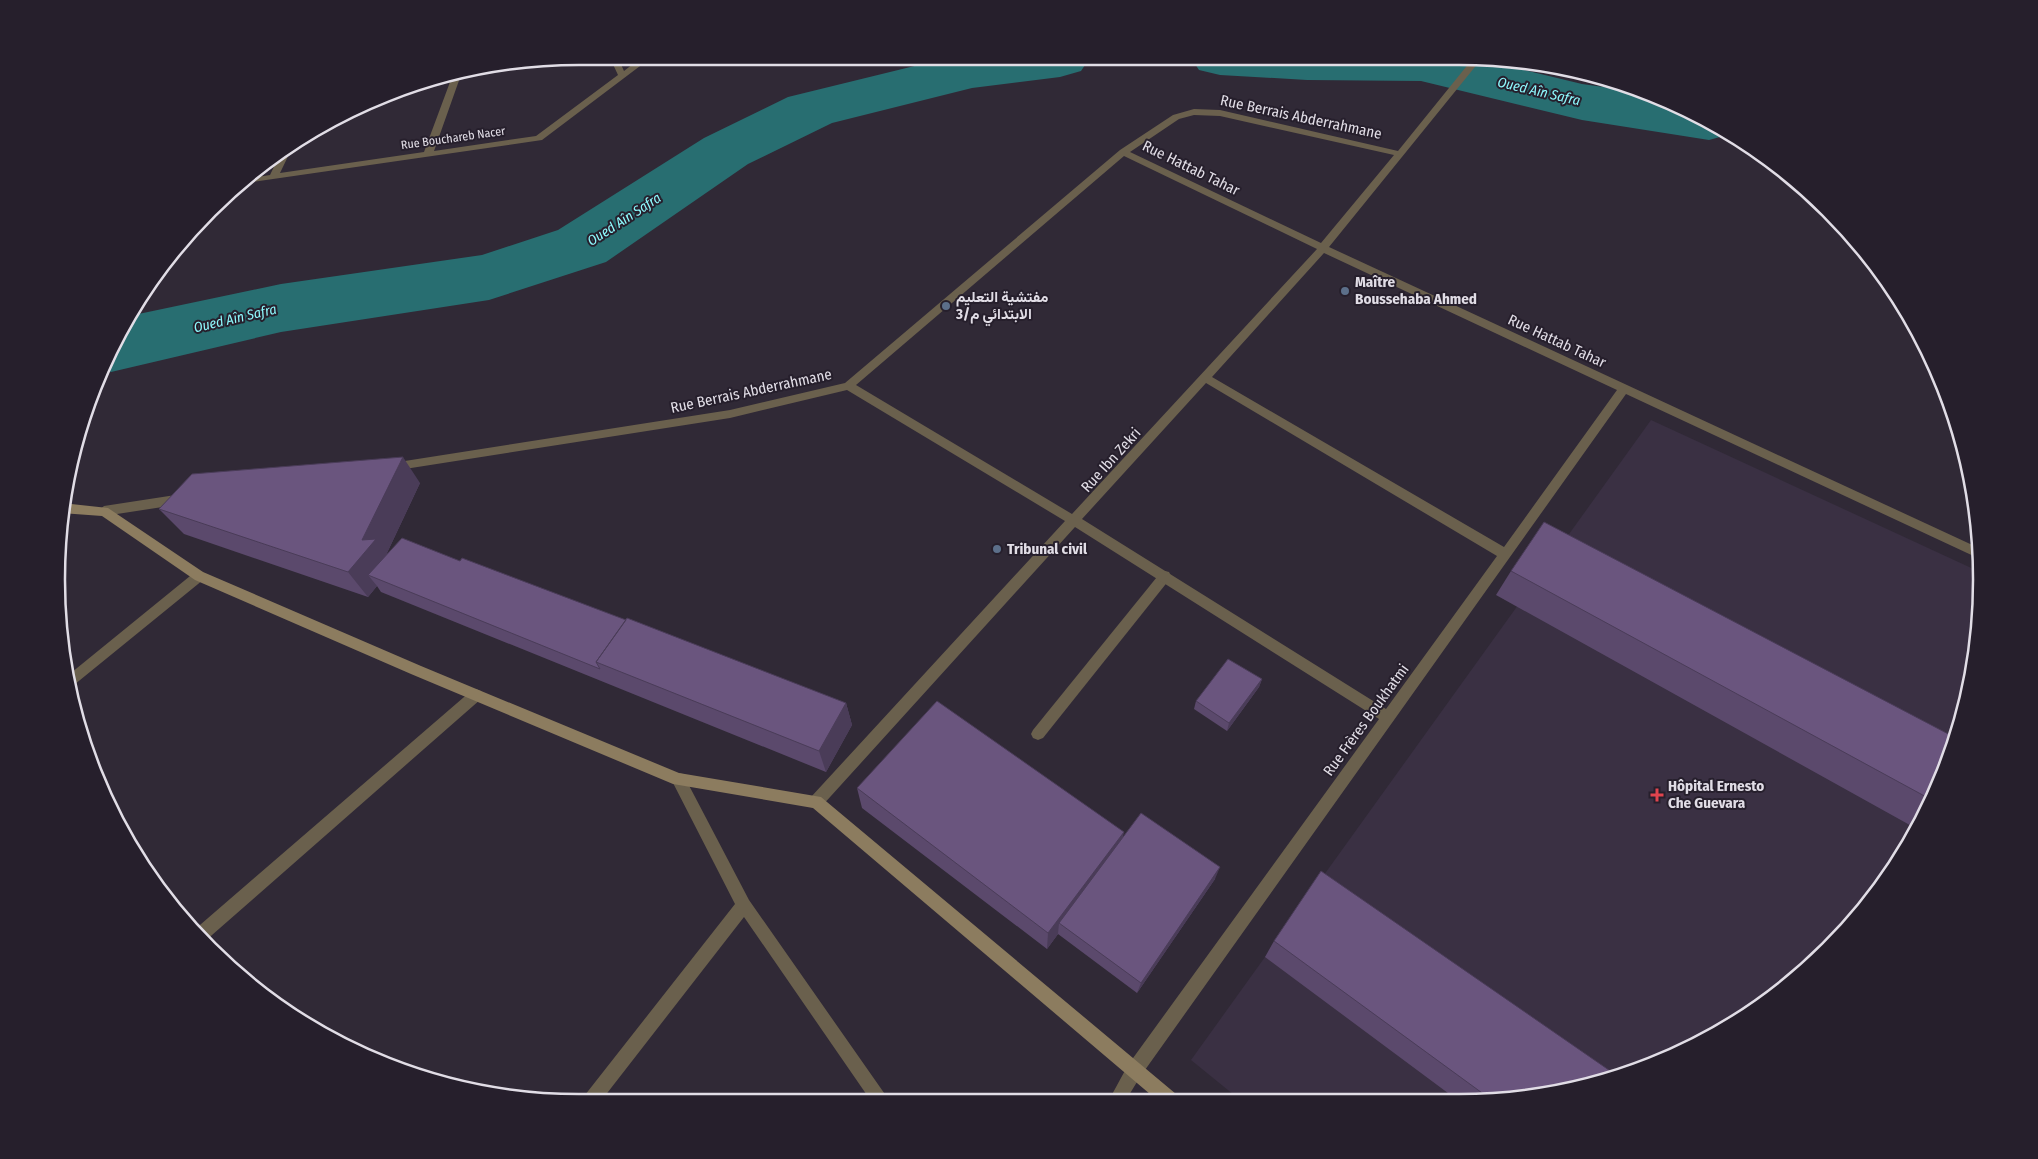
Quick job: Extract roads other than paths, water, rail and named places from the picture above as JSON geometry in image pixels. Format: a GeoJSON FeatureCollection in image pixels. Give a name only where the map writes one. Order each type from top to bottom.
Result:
{"type":"FeatureCollection","features":[{"type":"Feature","properties":{"kind":"main road"},"geometry":{"type":"LineString","coordinates":[[70,509],[104,511],[199,576],[678,779],[816,802],[1163,1094]]}},
{"type":"Feature","properties":{"kind":"street"},"geometry":{"type":"LineString","coordinates":[[617,65],[622,75]]}},
{"type":"Feature","properties":{"kind":"street","name":"Rue Bouchareb Nacer"},"geometry":{"type":"LineString","coordinates":[[256,180],[539,138],[637,65]]}},
{"type":"Feature","properties":{"kind":"street","name":"Rue Ibn Zekri"},"geometry":{"type":"LineString","coordinates":[[816,802],[1076,521],[1323,248],[1471,65]]}},
{"type":"Feature","properties":{"kind":"street"},"geometry":{"type":"LineString","coordinates":[[428,154],[455,81]]}},
{"type":"Feature","properties":{"kind":"street","name":"Rue Berrais Abderrahmane"},"geometry":{"type":"LineString","coordinates":[[382,469],[730,414],[848,386],[1123,152],[1176,117],[1194,112],[1220,113],[1400,154]]}},
{"type":"Feature","properties":{"kind":"street","name":"Rue Hattab Tahar"},"geometry":{"type":"LineString","coordinates":[[1123,152],[1323,248],[1972,550]]}},
{"type":"Feature","properties":{"kind":"street"},"geometry":{"type":"LineString","coordinates":[[274,177],[281,161]]}},
{"type":"Feature","properties":{"kind":"street"},"geometry":{"type":"LineString","coordinates":[[1205,378],[1505,554]]}},
{"type":"Feature","properties":{"kind":"street"},"geometry":{"type":"LineString","coordinates":[[848,386],[1076,521],[1388,718]]}},
{"type":"Feature","properties":{"kind":"street","name":"Rue Frères Boukhatmi"},"geometry":{"type":"LineString","coordinates":[[1121,1094],[1134,1071],[1624,389]]}},
{"type":"Feature","properties":{"kind":"street"},"geometry":{"type":"LineString","coordinates":[[104,511],[190,498]]}},
{"type":"Feature","properties":{"kind":"street"},"geometry":{"type":"LineString","coordinates":[[75,678],[199,576]]}},
{"type":"Feature","properties":{"kind":"street"},"geometry":{"type":"LineString","coordinates":[[1038,734],[1165,576]]}},
{"type":"Feature","properties":{"kind":"street"},"geometry":{"type":"LineString","coordinates":[[205,931],[476,695]]}},
{"type":"Feature","properties":{"kind":"street"},"geometry":{"type":"LineString","coordinates":[[678,779],[744,904],[877,1094]]}},
{"type":"Feature","properties":{"kind":"street"},"geometry":{"type":"LineString","coordinates":[[597,1094],[744,904]]}},
{"type":"Feature","properties":{"kind":"waterway","name":"Oued Aîn Safra"},"geometry":{"type":"LineString","coordinates":[[123,343],[281,308],[489,277],[582,246],[726,151],[810,110],[971,70],[1011,65]]}},
{"type":"Feature","properties":{"kind":"waterway","name":"Oued Aîn Safra"},"geometry":{"type":"LineString","coordinates":[[1429,65],[1582,102],[1685,117]]}},
{"type":"Feature","properties":{"kind":"place","name":"Maître Boussehaba Ahmed"},"geometry":{"type":"Point","coordinates":[1345,291]}},
{"type":"Feature","properties":{"kind":"place","name":"مفتشية التعليم الابتدائي م/3"},"geometry":{"type":"Point","coordinates":[946,306]}},
{"type":"Feature","properties":{"kind":"place","name":"Tribunal civil"},"geometry":{"type":"Point","coordinates":[997,549]}},
{"type":"Feature","properties":{"kind":"place","name":"Hôpital Ernesto Che Guevara"},"geometry":{"type":"Point","coordinates":[1657,795]}}]}
